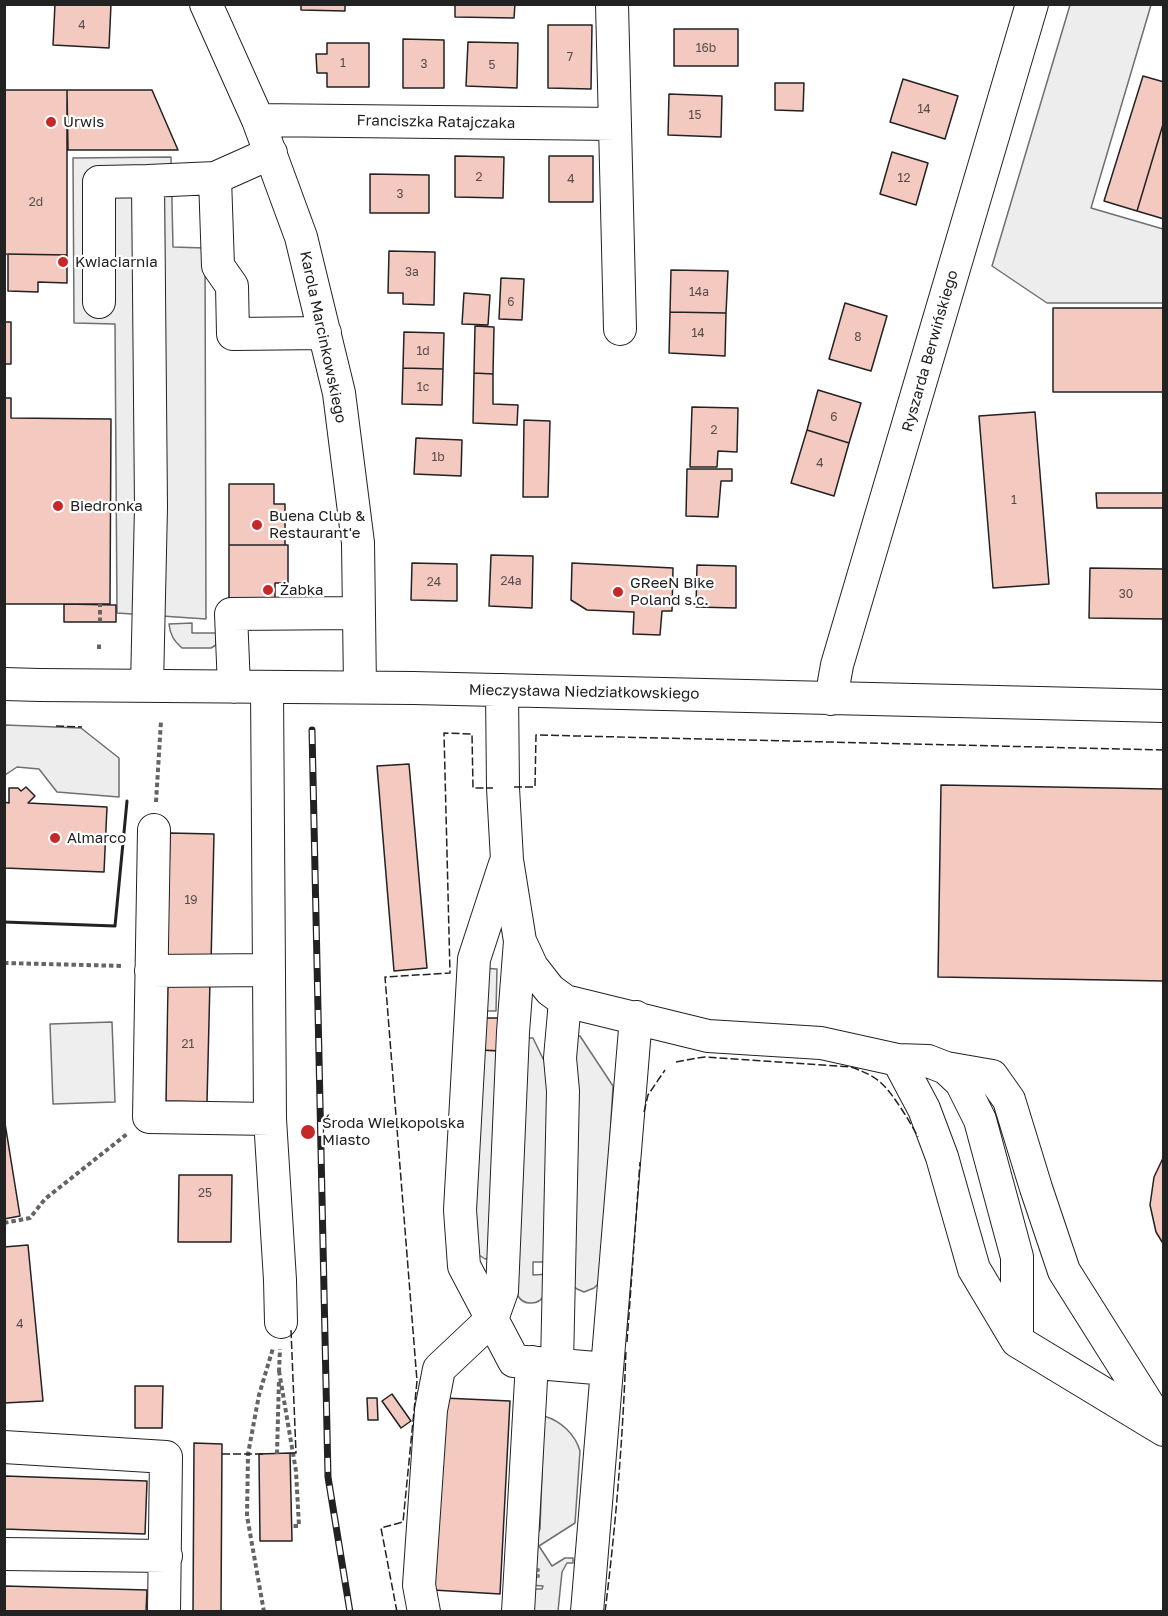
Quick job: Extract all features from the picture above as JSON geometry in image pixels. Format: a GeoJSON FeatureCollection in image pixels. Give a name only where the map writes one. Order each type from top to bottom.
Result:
{"type":"FeatureCollection","features":[{"type":"Feature","properties":{"kind":"street","name":"Karola Marcinkowskiego"},"geometry":{"type":"LineString","coordinates":[[206,4],[258,120],[301,237],[339,393],[356,531],[360,687]]}},
{"type":"Feature","properties":{"kind":"street"},"geometry":{"type":"LineString","coordinates":[[612,4],[620,329]]}},
{"type":"Feature","properties":{"kind":"street","name":"Ryszarda Berwińskiego"},"geometry":{"type":"LineString","coordinates":[[831,699],[837,665],[1032,4]]}},
{"type":"Feature","properties":{"kind":"street","name":"Franciszka Ratajczaka"},"geometry":{"type":"LineString","coordinates":[[258,120],[615,124]]}},
{"type":"Feature","properties":{"kind":"street"},"geometry":{"type":"LineString","coordinates":[[99,302],[99,182],[215,178],[271,153]]}},
{"type":"Feature","properties":{"kind":"street"},"geometry":{"type":"LineString","coordinates":[[215,178],[218,266],[232,286],[233,334],[325,333]]}},
{"type":"Feature","properties":{"kind":"street"},"geometry":{"type":"LineString","coordinates":[[147,686],[151,507],[148,182]]}},
{"type":"Feature","properties":{"kind":"street"},"geometry":{"type":"LineString","coordinates":[[234,687],[231,614],[358,613]]}},
{"type":"Feature","properties":{"kind":"street","name":"Mieczysława Niedziałkowskiego"},"geometry":{"type":"LineString","coordinates":[[4,684],[360,687],[1164,705]]}},
{"type":"Feature","properties":{"kind":"street"},"geometry":{"type":"LineString","coordinates":[[267,687],[270,1119],[281,1322]]}},
{"type":"Feature","properties":{"kind":"street"},"geometry":{"type":"LineString","coordinates":[[424,1611],[419,1585],[431,1410],[439,1369],[492,1319],[502,1291],[513,1032],[520,941],[507,860],[503,788],[502,690]]}},
{"type":"Feature","properties":{"kind":"street"},"geometry":{"type":"LineString","coordinates":[[154,830],[149,1117],[270,1119]]}},
{"type":"Feature","properties":{"kind":"street"},"geometry":{"type":"LineString","coordinates":[[507,860],[474,959],[460,1210],[464,1266],[514,1361],[607,1368]]}},
{"type":"Feature","properties":{"kind":"street"},"geometry":{"type":"LineString","coordinates":[[520,941],[532,967],[550,990],[566,1001],[708,1036],[821,1043],[898,1060],[928,1061],[946,1068],[992,1076],[1009,1100],[1064,1271],[1164,1429]]}},
{"type":"Feature","properties":{"kind":"street"},"geometry":{"type":"LineString","coordinates":[[152,969],[269,970]]}},
{"type":"Feature","properties":{"kind":"street"},"geometry":{"type":"LineString","coordinates":[[518,1611],[544,1363],[563,1090],[560,1058],[566,1001]]}},
{"type":"Feature","properties":{"kind":"street"},"geometry":{"type":"LineString","coordinates":[[587,1611],[636,1017]]}},
{"type":"Feature","properties":{"kind":"street"},"geometry":{"type":"LineString","coordinates":[[898,1060],[924,1109],[942,1157],[974,1269],[1017,1341],[1164,1429]]}},
{"type":"Feature","properties":{"kind":"street"},"geometry":{"type":"LineString","coordinates":[[946,1068],[961,1082],[980,1120],[1017,1257],[1017,1341]]}},
{"type":"Feature","properties":{"kind":"street"},"geometry":{"type":"LineString","coordinates":[[4,1447],[166,1457],[164,1611]]}},
{"type":"Feature","properties":{"kind":"street"},"geometry":{"type":"LineString","coordinates":[[4,1554],[165,1556]]}},
{"type":"Feature","properties":{"kind":"path"},"geometry":{"type":"LineString","coordinates":[[100,604],[100,622]]}},
{"type":"Feature","properties":{"kind":"path"},"geometry":{"type":"LineString","coordinates":[[154,830],[161,721]]}},
{"type":"Feature","properties":{"kind":"path"},"geometry":{"type":"LineString","coordinates":[[4,963],[152,969]]}},
{"type":"Feature","properties":{"kind":"path"},"geometry":{"type":"LineString","coordinates":[[4,1223],[30,1218],[45,1199],[149,1117]]}},
{"type":"Feature","properties":{"kind":"path"},"geometry":{"type":"LineString","coordinates":[[277,1454],[281,1322]]}},
{"type":"Feature","properties":{"kind":"path"},"geometry":{"type":"LineString","coordinates":[[264,1611],[247,1516],[248,1454],[259,1395],[281,1322]]}},
{"type":"Feature","properties":{"kind":"path"},"geometry":{"type":"LineString","coordinates":[[279,1371],[296,1471],[299,1526],[292,1526]]}},
{"type":"Feature","properties":{"kind":"shaded area"},"geometry":{"type":"Polygon","coordinates":[[[1070,5],[1151,5],[1091,208],[1163,229],[1163,303],[1047,303],[992,266],[1070,5]]]}},
{"type":"Feature","properties":{"kind":"shaded area"},"geometry":{"type":"Polygon","coordinates":[[[171,157],[173,247],[205,248],[206,619],[117,613],[115,324],[74,323],[73,158],[171,157]]]}},
{"type":"Feature","properties":{"kind":"shaded area"},"geometry":{"type":"Polygon","coordinates":[[[192,623],[192,633],[216,633],[216,645],[211,648],[182,648],[173,638],[169,624],[192,623]]]}},
{"type":"Feature","properties":{"kind":"shaded area"},"geometry":{"type":"Polygon","coordinates":[[[5,725],[81,728],[119,758],[119,797],[57,792],[39,769],[17,767],[5,775],[5,725]]]}},
{"type":"Feature","properties":{"kind":"shaded area"},"geometry":{"type":"Polygon","coordinates":[[[482,968],[497,969],[496,1011],[487,1011],[487,990],[482,968]]]}},
{"type":"Feature","properties":{"kind":"shaded area"},"geometry":{"type":"Polygon","coordinates":[[[112,1022],[115,1102],[53,1104],[50,1024],[112,1022]]]}},
{"type":"Feature","properties":{"kind":"shaded area"},"geometry":{"type":"Polygon","coordinates":[[[575,1036],[580,1036],[613,1086],[602,1280],[594,1288],[584,1292],[572,1285],[575,1036]]]}},
{"type":"Feature","properties":{"kind":"shaded area"},"geometry":{"type":"Polygon","coordinates":[[[520,1038],[533,1038],[548,1069],[550,1262],[533,1262],[533,1275],[549,1274],[543,1298],[535,1303],[526,1303],[518,1296],[515,1260],[520,1038]]]}},
{"type":"Feature","properties":{"kind":"shaded area"},"geometry":{"type":"Polygon","coordinates":[[[479,1050],[505,1051],[488,1258],[485,1259],[479,1255],[474,1231],[479,1050]]]}},
{"type":"Feature","properties":{"kind":"shaded area"},"geometry":{"type":"Polygon","coordinates":[[[544,1416],[556,1421],[566,1429],[575,1439],[580,1451],[575,1523],[539,1546],[552,1566],[565,1558],[573,1558],[573,1563],[567,1563],[562,1572],[558,1611],[528,1611],[529,1589],[542,1589],[543,1586],[530,1585],[534,1577],[539,1577],[539,1575],[534,1575],[534,1571],[539,1571],[539,1569],[534,1569],[537,1535],[540,1529],[544,1416]]]}},
{"type":"Feature","properties":{"kind":"building"},"geometry":{"type":"Polygon","coordinates":[[[55,4],[111,4],[109,48],[53,45],[55,4]]]}},
{"type":"Feature","properties":{"kind":"building"},"geometry":{"type":"Polygon","coordinates":[[[301,4],[345,4],[345,11],[301,10],[301,4]]]}},
{"type":"Feature","properties":{"kind":"building"},"geometry":{"type":"Polygon","coordinates":[[[455,4],[515,4],[514,18],[455,17],[455,4]]]}},
{"type":"Feature","properties":{"kind":"building"},"geometry":{"type":"Polygon","coordinates":[[[548,25],[592,25],[591,89],[548,88],[548,25]]]}},
{"type":"Feature","properties":{"kind":"building"},"geometry":{"type":"Polygon","coordinates":[[[674,29],[738,29],[738,66],[674,66],[674,29]]]}},
{"type":"Feature","properties":{"kind":"building"},"geometry":{"type":"Polygon","coordinates":[[[403,39],[444,40],[444,88],[403,88],[403,39]]]}},
{"type":"Feature","properties":{"kind":"building"},"geometry":{"type":"Polygon","coordinates":[[[468,42],[518,43],[517,88],[466,86],[468,42]]]}},
{"type":"Feature","properties":{"kind":"building"},"geometry":{"type":"Polygon","coordinates":[[[327,43],[369,43],[369,87],[327,87],[327,73],[317,73],[316,54],[327,54],[327,43]]]}},
{"type":"Feature","properties":{"kind":"building"},"geometry":{"type":"Polygon","coordinates":[[[1143,76],[1164,82],[1164,121],[1137,211],[1104,201],[1143,76]]]}},
{"type":"Feature","properties":{"kind":"building"},"geometry":{"type":"Polygon","coordinates":[[[903,79],[958,96],[945,139],[890,122],[903,79]]]}},
{"type":"Feature","properties":{"kind":"building"},"geometry":{"type":"Polygon","coordinates":[[[775,83],[804,83],[803,111],[775,110],[775,83]]]}},
{"type":"Feature","properties":{"kind":"building"},"geometry":{"type":"Polygon","coordinates":[[[4,90],[67,90],[67,255],[4,254],[4,90]]]}},
{"type":"Feature","properties":{"kind":"building"},"geometry":{"type":"Polygon","coordinates":[[[67,90],[152,90],[178,150],[68,150],[67,90]]]}},
{"type":"Feature","properties":{"kind":"building"},"geometry":{"type":"Polygon","coordinates":[[[669,94],[722,96],[721,137],[668,135],[669,94]]]}},
{"type":"Feature","properties":{"kind":"building"},"geometry":{"type":"Polygon","coordinates":[[[1164,121],[1164,219],[1137,211],[1164,121]]]}},
{"type":"Feature","properties":{"kind":"building"},"geometry":{"type":"Polygon","coordinates":[[[892,152],[928,163],[916,205],[880,194],[892,152]]]}},
{"type":"Feature","properties":{"kind":"building"},"geometry":{"type":"Polygon","coordinates":[[[455,156],[504,157],[503,198],[455,197],[455,156]]]}},
{"type":"Feature","properties":{"kind":"building"},"geometry":{"type":"Polygon","coordinates":[[[549,156],[593,156],[593,202],[549,202],[549,156]]]}},
{"type":"Feature","properties":{"kind":"building"},"geometry":{"type":"Polygon","coordinates":[[[370,174],[429,175],[429,213],[370,213],[370,174]]]}},
{"type":"Feature","properties":{"kind":"building"},"geometry":{"type":"Polygon","coordinates":[[[389,251],[435,252],[434,305],[403,304],[403,293],[388,293],[389,251]]]}},
{"type":"Feature","properties":{"kind":"building"},"geometry":{"type":"Polygon","coordinates":[[[8,254],[67,255],[67,283],[38,282],[38,292],[8,291],[8,254]]]}},
{"type":"Feature","properties":{"kind":"building"},"geometry":{"type":"Polygon","coordinates":[[[671,270],[728,271],[726,313],[670,312],[671,270]]]}},
{"type":"Feature","properties":{"kind":"building"},"geometry":{"type":"Polygon","coordinates":[[[501,278],[524,279],[522,320],[499,319],[501,278]]]}},
{"type":"Feature","properties":{"kind":"building"},"geometry":{"type":"Polygon","coordinates":[[[464,293],[490,295],[488,325],[462,324],[464,293]]]}},
{"type":"Feature","properties":{"kind":"building"},"geometry":{"type":"Polygon","coordinates":[[[845,303],[887,316],[871,371],[829,359],[845,303]]]}},
{"type":"Feature","properties":{"kind":"building"},"geometry":{"type":"Polygon","coordinates":[[[1053,308],[1164,308],[1164,392],[1053,392],[1053,308]]]}},
{"type":"Feature","properties":{"kind":"building"},"geometry":{"type":"Polygon","coordinates":[[[670,312],[726,313],[725,356],[669,353],[670,312]]]}},
{"type":"Feature","properties":{"kind":"building"},"geometry":{"type":"Polygon","coordinates":[[[4,322],[11,322],[11,364],[4,364],[4,322]]]}},
{"type":"Feature","properties":{"kind":"building"},"geometry":{"type":"Polygon","coordinates":[[[475,326],[494,327],[493,374],[474,373],[475,326]]]}},
{"type":"Feature","properties":{"kind":"building"},"geometry":{"type":"Polygon","coordinates":[[[404,332],[444,333],[443,369],[403,368],[404,332]]]}},
{"type":"Feature","properties":{"kind":"building"},"geometry":{"type":"Polygon","coordinates":[[[403,368],[443,369],[442,405],[402,404],[403,368]]]}},
{"type":"Feature","properties":{"kind":"building"},"geometry":{"type":"Polygon","coordinates":[[[474,373],[493,374],[493,404],[518,405],[517,425],[473,423],[474,373]]]}},
{"type":"Feature","properties":{"kind":"building"},"geometry":{"type":"Polygon","coordinates":[[[818,390],[861,403],[849,443],[807,430],[818,390]]]}},
{"type":"Feature","properties":{"kind":"building","name":"Biedronka"},"geometry":{"type":"Polygon","coordinates":[[[4,398],[11,398],[11,418],[111,419],[110,604],[4,604],[4,398]]]}},
{"type":"Feature","properties":{"kind":"building"},"geometry":{"type":"Polygon","coordinates":[[[692,407],[738,408],[737,452],[718,451],[717,467],[690,467],[692,407]]]}},
{"type":"Feature","properties":{"kind":"building"},"geometry":{"type":"Polygon","coordinates":[[[1035,412],[1049,584],[993,588],[979,416],[1035,412]]]}},
{"type":"Feature","properties":{"kind":"building"},"geometry":{"type":"Polygon","coordinates":[[[524,420],[550,421],[548,497],[523,497],[524,420]]]}},
{"type":"Feature","properties":{"kind":"building"},"geometry":{"type":"Polygon","coordinates":[[[807,430],[849,443],[834,496],[791,483],[807,430]]]}},
{"type":"Feature","properties":{"kind":"building"},"geometry":{"type":"Polygon","coordinates":[[[416,438],[462,440],[461,476],[414,474],[416,438]]]}},
{"type":"Feature","properties":{"kind":"building"},"geometry":{"type":"Polygon","coordinates":[[[687,469],[732,469],[732,481],[721,481],[718,517],[686,516],[687,469]]]}},
{"type":"Feature","properties":{"kind":"building","name":"Buena Club & Restaurant'e"},"geometry":{"type":"Polygon","coordinates":[[[229,484],[274,484],[274,504],[285,504],[285,545],[229,545],[229,484]]]}},
{"type":"Feature","properties":{"kind":"building"},"geometry":{"type":"Polygon","coordinates":[[[1096,493],[1164,493],[1164,508],[1097,508],[1096,493]]]}},
{"type":"Feature","properties":{"kind":"building"},"geometry":{"type":"Polygon","coordinates":[[[229,545],[288,545],[288,583],[275,583],[275,603],[229,603],[229,545]]]}},
{"type":"Feature","properties":{"kind":"building"},"geometry":{"type":"Polygon","coordinates":[[[491,555],[533,556],[532,608],[489,606],[491,555]]]}},
{"type":"Feature","properties":{"kind":"building"},"geometry":{"type":"Polygon","coordinates":[[[412,563],[457,564],[457,601],[411,600],[412,563]]]}},
{"type":"Feature","properties":{"kind":"building"},"geometry":{"type":"Polygon","coordinates":[[[572,563],[673,568],[672,611],[662,611],[660,635],[633,634],[634,612],[587,610],[571,600],[572,563]]]}},
{"type":"Feature","properties":{"kind":"building"},"geometry":{"type":"Polygon","coordinates":[[[697,565],[736,566],[736,608],[696,607],[697,565]]]}},
{"type":"Feature","properties":{"kind":"building"},"geometry":{"type":"Polygon","coordinates":[[[1090,568],[1164,569],[1164,619],[1089,618],[1090,568]]]}},
{"type":"Feature","properties":{"kind":"building"},"geometry":{"type":"Polygon","coordinates":[[[64,604],[116,605],[116,622],[64,622],[64,604]]]}},
{"type":"Feature","properties":{"kind":"building"},"geometry":{"type":"Polygon","coordinates":[[[409,764],[427,968],[394,971],[377,766],[409,764]]]}},
{"type":"Feature","properties":{"kind":"building"},"geometry":{"type":"Polygon","coordinates":[[[941,785],[1164,789],[1164,981],[938,977],[941,785]]]}},
{"type":"Feature","properties":{"kind":"building","name":"Almarco"},"geometry":{"type":"Polygon","coordinates":[[[26,787],[35,796],[28,803],[107,807],[104,872],[4,868],[4,802],[9,803],[9,788],[18,788],[21,791],[26,787]]]}},
{"type":"Feature","properties":{"kind":"building"},"geometry":{"type":"Polygon","coordinates":[[[170,833],[214,834],[211,963],[167,961],[170,833]]]}},
{"type":"Feature","properties":{"kind":"building"},"geometry":{"type":"Polygon","coordinates":[[[168,980],[210,981],[207,1102],[166,1101],[168,980]]]}},
{"type":"Feature","properties":{"kind":"building"},"geometry":{"type":"Polygon","coordinates":[[[485,1018],[500,1018],[502,1051],[480,1050],[485,1018]]]}},
{"type":"Feature","properties":{"kind":"building"},"geometry":{"type":"Polygon","coordinates":[[[4,1117],[20,1216],[4,1219],[4,1117]]]}},
{"type":"Feature","properties":{"kind":"building"},"geometry":{"type":"Polygon","coordinates":[[[1164,1156],[1164,1245],[1156,1232],[1150,1205],[1154,1177],[1164,1156]]]}},
{"type":"Feature","properties":{"kind":"building"},"geometry":{"type":"Polygon","coordinates":[[[179,1175],[232,1175],[231,1242],[178,1242],[179,1175]]]}},
{"type":"Feature","properties":{"kind":"building"},"geometry":{"type":"Polygon","coordinates":[[[28,1245],[43,1401],[4,1403],[4,1247],[28,1245]]]}},
{"type":"Feature","properties":{"kind":"building"},"geometry":{"type":"Polygon","coordinates":[[[135,1386],[163,1386],[162,1428],[135,1428],[135,1386]]]}},
{"type":"Feature","properties":{"kind":"building"},"geometry":{"type":"Polygon","coordinates":[[[392,1394],[411,1421],[401,1428],[382,1401],[392,1394]]]}},
{"type":"Feature","properties":{"kind":"building"},"geometry":{"type":"Polygon","coordinates":[[[367,1398],[377,1398],[378,1420],[368,1420],[367,1398]]]}},
{"type":"Feature","properties":{"kind":"building"},"geometry":{"type":"Polygon","coordinates":[[[444,1398],[510,1401],[500,1594],[433,1590],[444,1398]]]}},
{"type":"Feature","properties":{"kind":"building"},"geometry":{"type":"Polygon","coordinates":[[[194,1443],[222,1444],[221,1612],[193,1612],[194,1443]]]}},
{"type":"Feature","properties":{"kind":"building"},"geometry":{"type":"Polygon","coordinates":[[[290,1453],[292,1541],[260,1541],[259,1454],[290,1453]]]}},
{"type":"Feature","properties":{"kind":"building"},"geometry":{"type":"Polygon","coordinates":[[[5,1476],[147,1481],[145,1534],[4,1529],[5,1476]]]}},
{"type":"Feature","properties":{"kind":"building"},"geometry":{"type":"Polygon","coordinates":[[[5,1586],[147,1590],[146,1612],[4,1612],[5,1586]]]}},
{"type":"Feature","properties":{"kind":"railway"},"geometry":{"type":"LineString","coordinates":[[312,730],[328,1477],[350,1612]]}},
{"type":"Feature","properties":{"kind":"fence"},"geometry":{"type":"LineString","coordinates":[[56,726],[82,727]]}},
{"type":"Feature","properties":{"kind":"fence"},"geometry":{"type":"LineString","coordinates":[[397,1612],[381,1528],[403,1522],[417,1381],[385,977],[450,973],[444,733],[472,734],[473,788],[493,788]]}},
{"type":"Feature","properties":{"kind":"fence"},"geometry":{"type":"LineString","coordinates":[[514,787],[535,787],[536,735],[1164,750]]}},
{"type":"Feature","properties":{"kind":"fence"},"geometry":{"type":"LineString","coordinates":[[676,1062],[705,1057],[851,1067],[870,1075],[885,1087],[918,1137]]}},
{"type":"Feature","properties":{"kind":"fence"},"geometry":{"type":"LineString","coordinates":[[644,1112],[648,1095],[665,1070]]}},
{"type":"Feature","properties":{"kind":"fence"},"geometry":{"type":"LineString","coordinates":[[627,1342],[640,1162]]}},
{"type":"Feature","properties":{"kind":"fence"},"geometry":{"type":"LineString","coordinates":[[290,1453],[296,1453],[291,1330]]}},
{"type":"Feature","properties":{"kind":"fence"},"geometry":{"type":"LineString","coordinates":[[605,1612],[618,1480],[626,1349]]}},
{"type":"Feature","properties":{"kind":"fence"},"geometry":{"type":"LineString","coordinates":[[222,1454],[263,1454]]}},
{"type":"Feature","properties":{"kind":"wall"},"geometry":{"type":"LineString","coordinates":[[4,922],[115,926],[127,801]]}},
{"type":"Feature","properties":{"kind":"place","name":"Urwis"},"geometry":{"type":"Point","coordinates":[51,122]}},
{"type":"Feature","properties":{"kind":"place","name":"Kwiaciarnia"},"geometry":{"type":"Point","coordinates":[63,262]}},
{"type":"Feature","properties":{"kind":"place","name":"Biedronka"},"geometry":{"type":"Point","coordinates":[58,506]}},
{"type":"Feature","properties":{"kind":"place","name":"Buena Club & Restaurant'e"},"geometry":{"type":"Point","coordinates":[257,525]}},
{"type":"Feature","properties":{"kind":"place","name":"Żabka"},"geometry":{"type":"Point","coordinates":[268,590]}},
{"type":"Feature","properties":{"kind":"place","name":"GReeN Bike Poland s.c."},"geometry":{"type":"Point","coordinates":[618,592]}},
{"type":"Feature","properties":{"kind":"place","name":"Almarco"},"geometry":{"type":"Point","coordinates":[55,838]}},
{"type":"Feature","properties":{"kind":"place","name":"Środa Wielkopolska Miasto"},"geometry":{"type":"Point","coordinates":[308,1132]}}]}
